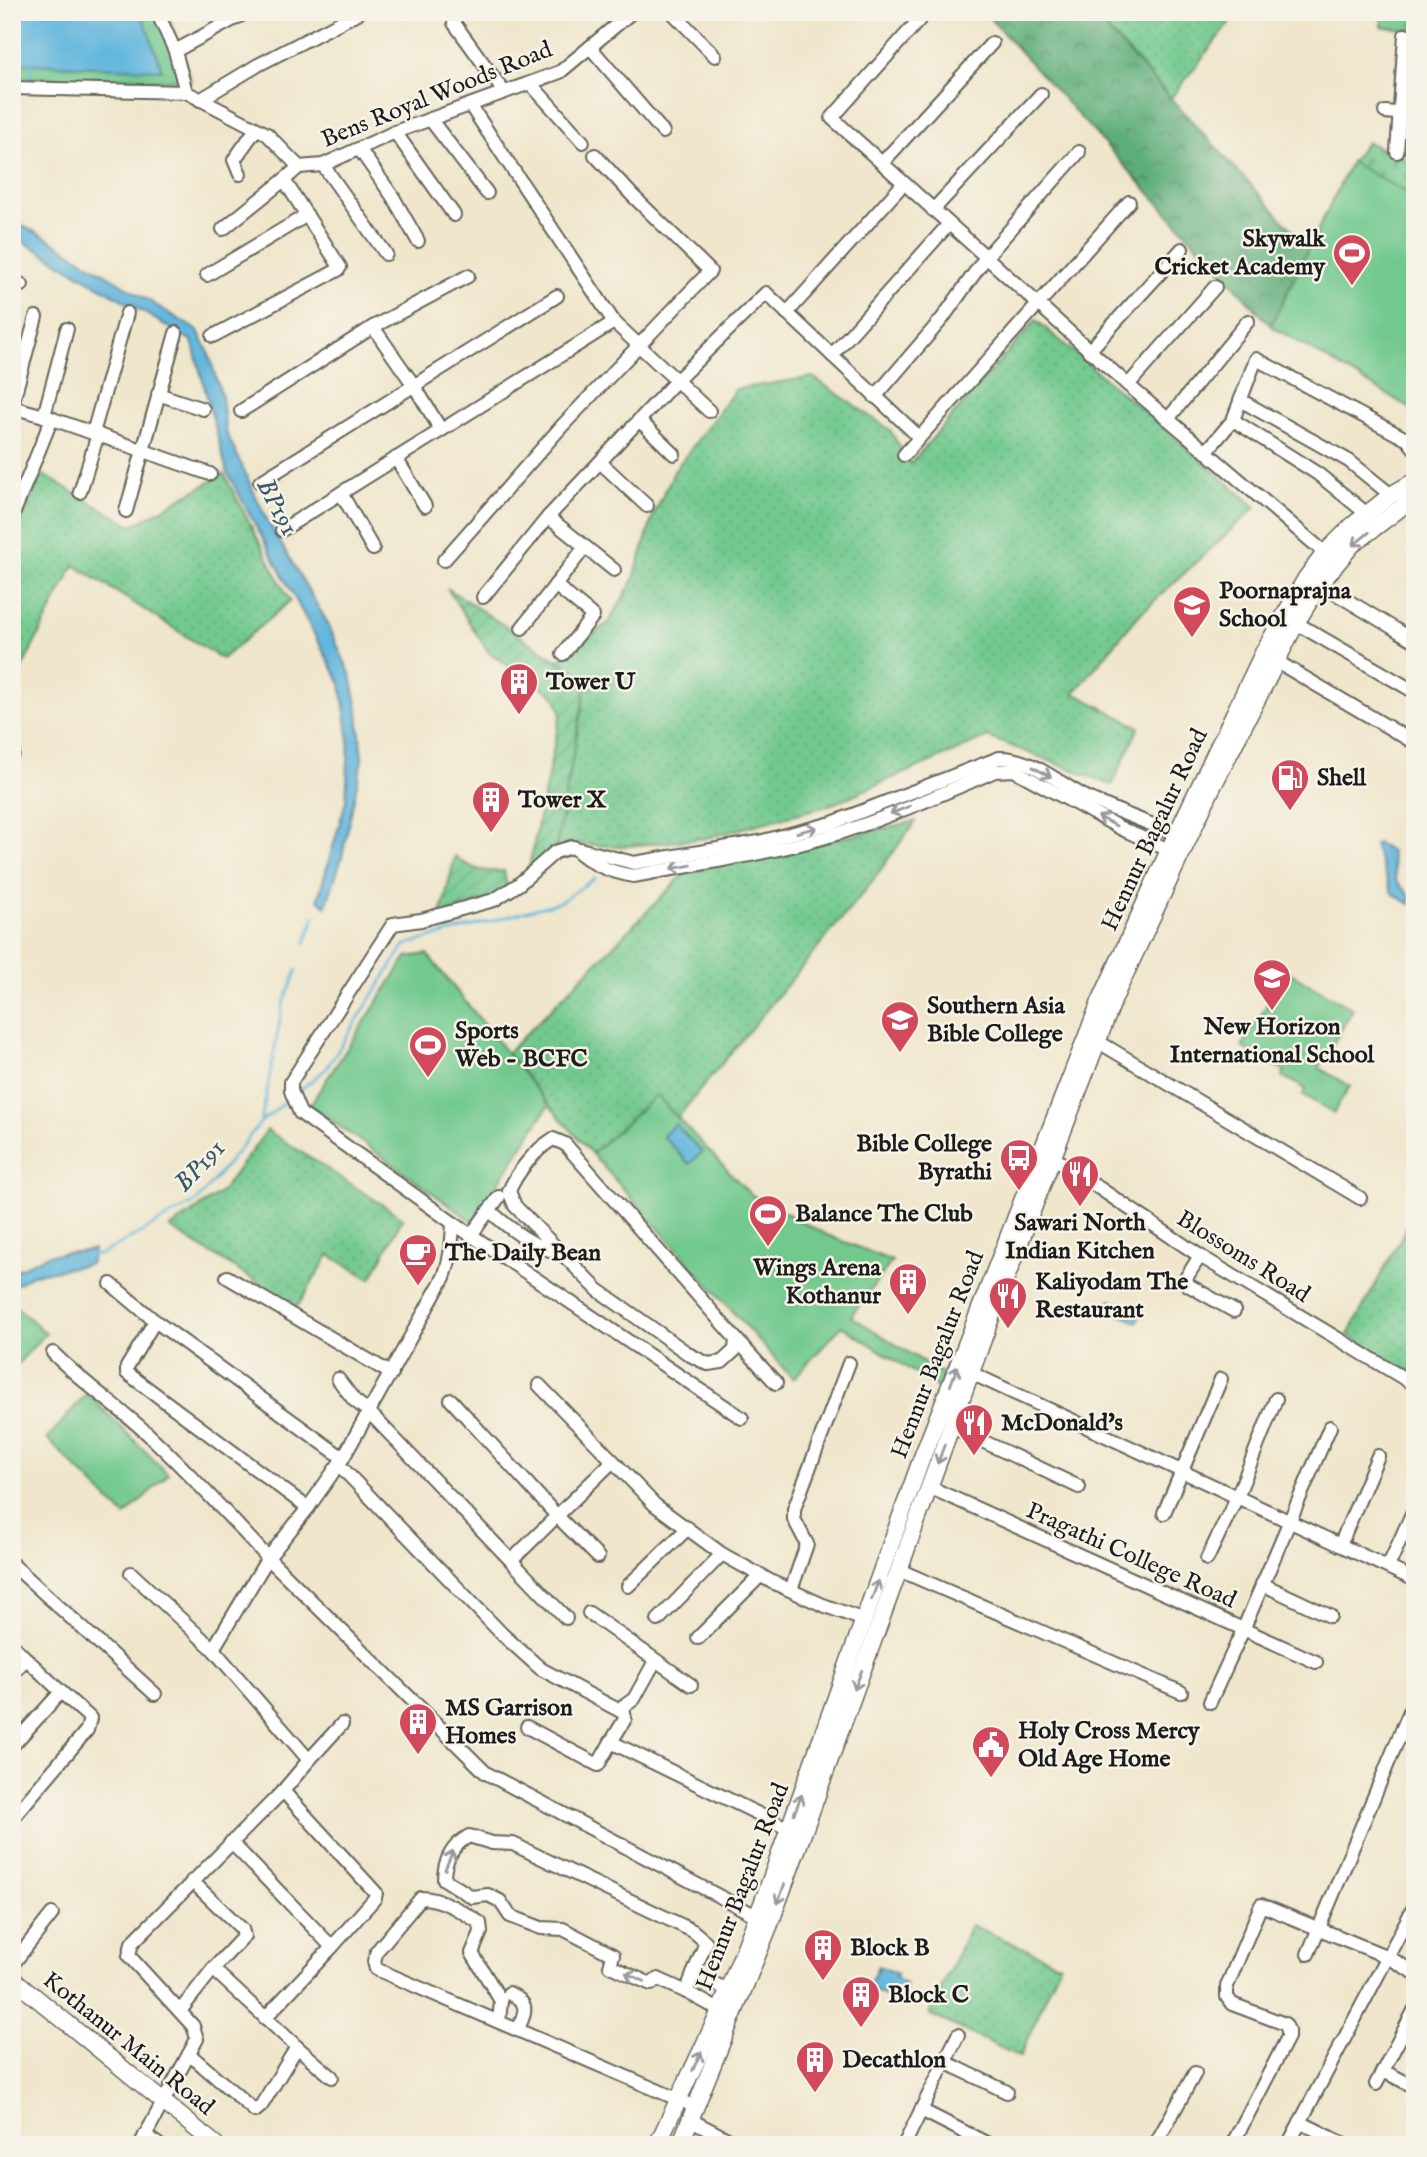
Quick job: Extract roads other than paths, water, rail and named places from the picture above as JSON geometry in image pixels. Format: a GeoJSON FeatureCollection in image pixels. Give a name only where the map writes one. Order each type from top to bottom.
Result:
{"type":"FeatureCollection","features":[{"type":"Feature","properties":{"kind":"main road","name":"Hennur Bagalur Road"},"geometry":{"type":"LineString","coordinates":[[657,2145],[763,1920],[789,1829],[921,1460],[1059,1121],[1100,1002],[1176,834],[1260,674],[1276,661],[1320,584],[1331,558],[1367,514],[1415,481]]}},
{"type":"Feature","properties":{"kind":"main road","name":"Hennur Bagalur Road"},"geometry":{"type":"LineString","coordinates":[[680,2145],[763,1920],[899,1570],[1052,1157],[1059,1121],[1260,674],[1306,578],[1415,497]]}},
{"type":"Feature","properties":{"kind":"main road","name":"Kothanur Main Road"},"geometry":{"type":"LineString","coordinates":[[12,1979],[216,2145]]}},
{"type":"Feature","properties":{"kind":"street"},"geometry":{"type":"LineString","coordinates":[[157,12],[175,51],[186,92]]}},
{"type":"Feature","properties":{"kind":"street"},"geometry":{"type":"LineString","coordinates":[[175,51],[247,12]]}},
{"type":"Feature","properties":{"kind":"street"},"geometry":{"type":"LineString","coordinates":[[200,100],[258,65],[360,12]]}},
{"type":"Feature","properties":{"kind":"street","name":"Bens Royal Woods Road"},"geometry":{"type":"LineString","coordinates":[[12,88],[186,92],[267,134],[299,167],[324,165],[395,132],[560,72],[632,12]]}},
{"type":"Feature","properties":{"kind":"street"},"geometry":{"type":"LineString","coordinates":[[672,12],[715,56]]}},
{"type":"Feature","properties":{"kind":"street"},"geometry":{"type":"LineString","coordinates":[[926,12],[832,118],[1128,386],[1331,558]]}},
{"type":"Feature","properties":{"kind":"street"},"geometry":{"type":"LineString","coordinates":[[454,23],[505,92]]}},
{"type":"Feature","properties":{"kind":"street"},"geometry":{"type":"LineString","coordinates":[[1397,152],[1405,35]]}},
{"type":"Feature","properties":{"kind":"street"},"geometry":{"type":"LineString","coordinates":[[882,163],[992,43]]}},
{"type":"Feature","properties":{"kind":"street"},"geometry":{"type":"LineString","coordinates":[[590,47],[663,132]]}},
{"type":"Feature","properties":{"kind":"street"},"geometry":{"type":"LineString","coordinates":[[530,83],[583,142]]}},
{"type":"Feature","properties":{"kind":"street"},"geometry":{"type":"LineString","coordinates":[[933,210],[1041,94]]}},
{"type":"Feature","properties":{"kind":"street"},"geometry":{"type":"LineString","coordinates":[[470,105],[614,322],[709,411]]}},
{"type":"Feature","properties":{"kind":"street"},"geometry":{"type":"LineString","coordinates":[[1385,112],[1415,115]]}},
{"type":"Feature","properties":{"kind":"street"},"geometry":{"type":"LineString","coordinates":[[430,119],[487,193]]}},
{"type":"Feature","properties":{"kind":"street"},"geometry":{"type":"LineString","coordinates":[[240,174],[234,160],[256,129]]}},
{"type":"Feature","properties":{"kind":"street"},"geometry":{"type":"LineString","coordinates":[[395,132],[454,215]]}},
{"type":"Feature","properties":{"kind":"street"},"geometry":{"type":"LineString","coordinates":[[360,150],[393,197],[418,241]]}},
{"type":"Feature","properties":{"kind":"street"},"geometry":{"type":"LineString","coordinates":[[875,397],[942,318],[986,257],[1079,152]]}},
{"type":"Feature","properties":{"kind":"street"},"geometry":{"type":"LineString","coordinates":[[444,560],[562,426],[710,271],[595,155]]}},
{"type":"Feature","properties":{"kind":"street"},"geometry":{"type":"LineString","coordinates":[[324,165],[386,254]]}},
{"type":"Feature","properties":{"kind":"street"},"geometry":{"type":"LineString","coordinates":[[223,229],[299,167]]}},
{"type":"Feature","properties":{"kind":"street"},"geometry":{"type":"LineString","coordinates":[[212,336],[338,270],[340,263],[284,180]]}},
{"type":"Feature","properties":{"kind":"street"},"geometry":{"type":"LineString","coordinates":[[787,313],[904,183]]}},
{"type":"Feature","properties":{"kind":"street"},"geometry":{"type":"LineString","coordinates":[[904,455],[1129,202]]}},
{"type":"Feature","properties":{"kind":"street"},"geometry":{"type":"LineString","coordinates":[[207,275],[307,215]]}},
{"type":"Feature","properties":{"kind":"street"},"geometry":{"type":"LineString","coordinates":[[832,355],[949,224]]}},
{"type":"Feature","properties":{"kind":"street"},"geometry":{"type":"LineString","coordinates":[[1089,351],[1182,249]]}},
{"type":"Feature","properties":{"kind":"street"},"geometry":{"type":"LineString","coordinates":[[241,411],[373,327],[468,276]]}},
{"type":"Feature","properties":{"kind":"street"},"geometry":{"type":"LineString","coordinates":[[1128,386],[1216,287]]}},
{"type":"Feature","properties":{"kind":"street"},"geometry":{"type":"LineString","coordinates":[[483,597],[548,517],[676,381],[766,293],[919,437]]}},
{"type":"Feature","properties":{"kind":"street"},"geometry":{"type":"LineString","coordinates":[[260,482],[557,296]]}},
{"type":"Feature","properties":{"kind":"street"},"geometry":{"type":"LineString","coordinates":[[80,492],[127,313]]}},
{"type":"Feature","properties":{"kind":"street"},"geometry":{"type":"LineString","coordinates":[[36,317],[12,406],[210,474]]}},
{"type":"Feature","properties":{"kind":"street"},"geometry":{"type":"LineString","coordinates":[[1168,419],[1248,321]]}},
{"type":"Feature","properties":{"kind":"street"},"geometry":{"type":"LineString","coordinates":[[282,530],[614,322]]}},
{"type":"Feature","properties":{"kind":"street"},"geometry":{"type":"LineString","coordinates":[[373,327],[441,430]]}},
{"type":"Feature","properties":{"kind":"street"},"geometry":{"type":"LineString","coordinates":[[12,517],[48,417],[67,330]]}},
{"type":"Feature","properties":{"kind":"street"},"geometry":{"type":"LineString","coordinates":[[126,511],[176,334]]}},
{"type":"Feature","properties":{"kind":"street"},"geometry":{"type":"LineString","coordinates":[[1206,452],[1233,420],[1256,359],[1408,440],[1415,449]]}},
{"type":"Feature","properties":{"kind":"street"},"geometry":{"type":"LineString","coordinates":[[158,394],[203,410]]}},
{"type":"Feature","properties":{"kind":"street"},"geometry":{"type":"LineString","coordinates":[[1240,400],[1349,461],[1391,495]]}},
{"type":"Feature","properties":{"kind":"street"},"geometry":{"type":"LineString","coordinates":[[639,420],[674,454]]}},
{"type":"Feature","properties":{"kind":"street"},"geometry":{"type":"LineString","coordinates":[[1233,420],[1318,474],[1367,514]]}},
{"type":"Feature","properties":{"kind":"street"},"geometry":{"type":"LineString","coordinates":[[396,458],[425,506]]}},
{"type":"Feature","properties":{"kind":"street"},"geometry":{"type":"LineString","coordinates":[[600,462],[647,506]]}},
{"type":"Feature","properties":{"kind":"street"},"geometry":{"type":"LineString","coordinates":[[341,493],[373,548]]}},
{"type":"Feature","properties":{"kind":"street"},"geometry":{"type":"LineString","coordinates":[[548,517],[614,570]]}},
{"type":"Feature","properties":{"kind":"street"},"geometry":{"type":"LineString","coordinates":[[522,628],[585,547]]}},
{"type":"Feature","properties":{"kind":"street"},"geometry":{"type":"LineString","coordinates":[[1320,584],[1415,641]]}},
{"type":"Feature","properties":{"kind":"street"},"geometry":{"type":"LineString","coordinates":[[555,585],[593,616],[563,654]]}},
{"type":"Feature","properties":{"kind":"street"},"geometry":{"type":"LineString","coordinates":[[1296,623],[1415,692]]}},
{"type":"Feature","properties":{"kind":"street"},"geometry":{"type":"LineString","coordinates":[[1276,661],[1415,743]]}},
{"type":"Feature","properties":{"kind":"street"},"geometry":{"type":"LineString","coordinates":[[959,779],[990,760],[1010,757],[1023,761],[1084,796],[1176,834]]}},
{"type":"Feature","properties":{"kind":"street"},"geometry":{"type":"LineString","coordinates":[[742,1418],[453,1223],[300,1113],[292,1096],[291,1082],[393,924],[421,920],[494,900],[519,884],[555,852],[572,847],[634,863],[759,842],[832,823],[959,779],[995,771],[1014,770],[1169,850]]}},
{"type":"Feature","properties":{"kind":"street"},"geometry":{"type":"LineString","coordinates":[[1097,1041],[1360,1198]]}},
{"type":"Feature","properties":{"kind":"street"},"geometry":{"type":"LineString","coordinates":[[736,1339],[735,1350],[722,1362],[709,1364],[690,1355],[598,1290],[516,1206],[509,1191],[542,1145],[553,1139],[565,1144],[776,1383]]}},
{"type":"Feature","properties":{"kind":"street","name":"Blossoms Road"},"geometry":{"type":"LineString","coordinates":[[1052,1157],[1200,1256],[1415,1385]]}},
{"type":"Feature","properties":{"kind":"street"},"geometry":{"type":"LineString","coordinates":[[471,1235],[499,1197]]}},
{"type":"Feature","properties":{"kind":"street"},"geometry":{"type":"LineString","coordinates":[[489,1210],[511,1230],[541,1249],[563,1255]]}},
{"type":"Feature","properties":{"kind":"street"},"geometry":{"type":"LineString","coordinates":[[213,1649],[268,1559],[341,1461],[392,1374],[444,1277],[449,1264],[453,1223]]}},
{"type":"Feature","properties":{"kind":"street"},"geometry":{"type":"LineString","coordinates":[[1200,1256],[1186,1278],[1188,1285],[1234,1311]]}},
{"type":"Feature","properties":{"kind":"street"},"geometry":{"type":"LineString","coordinates":[[227,1277],[392,1374]]}},
{"type":"Feature","properties":{"kind":"street"},"geometry":{"type":"LineString","coordinates":[[111,1284],[155,1321],[341,1461],[503,1635],[541,1669],[620,1709],[625,1719],[597,1765],[527,1727]]}},
{"type":"Feature","properties":{"kind":"street"},"geometry":{"type":"LineString","coordinates":[[583,1311],[598,1290]]}},
{"type":"Feature","properties":{"kind":"street"},"geometry":{"type":"LineString","coordinates":[[155,1321],[127,1367],[127,1373],[308,1508]]}},
{"type":"Feature","properties":{"kind":"street"},"geometry":{"type":"LineString","coordinates":[[54,1353],[74,1374],[145,1431],[183,1467],[268,1559],[486,1773],[763,1920]]}},
{"type":"Feature","properties":{"kind":"street"},"geometry":{"type":"LineString","coordinates":[[791,1591],[807,1544],[794,1519],[794,1509],[849,1363]]}},
{"type":"Feature","properties":{"kind":"street"},"geometry":{"type":"LineString","coordinates":[[971,1373],[1415,1580]]}},
{"type":"Feature","properties":{"kind":"street"},"geometry":{"type":"LineString","coordinates":[[338,1379],[354,1400],[368,1411],[566,1618]]}},
{"type":"Feature","properties":{"kind":"street"},"geometry":{"type":"LineString","coordinates":[[1164,1513],[1221,1379]]}},
{"type":"Feature","properties":{"kind":"street"},"geometry":{"type":"LineString","coordinates":[[539,1385],[655,1505],[682,1526],[722,1554],[761,1576],[864,1620]]}},
{"type":"Feature","properties":{"kind":"street"},"geometry":{"type":"LineString","coordinates":[[1207,1559],[1237,1497],[1276,1399]]}},
{"type":"Feature","properties":{"kind":"street"},"geometry":{"type":"LineString","coordinates":[[451,1400],[597,1557]]}},
{"type":"Feature","properties":{"kind":"street"},"geometry":{"type":"LineString","coordinates":[[951,1426],[1079,1486]]}},
{"type":"Feature","properties":{"kind":"street"},"geometry":{"type":"LineString","coordinates":[[1209,1702],[1330,1427]]}},
{"type":"Feature","properties":{"kind":"street"},"geometry":{"type":"LineString","coordinates":[[1340,1545],[1378,1456]]}},
{"type":"Feature","properties":{"kind":"street"},"geometry":{"type":"LineString","coordinates":[[512,1560],[613,1461]]}},
{"type":"Feature","properties":{"kind":"street","name":"Pragathi College Road"},"geometry":{"type":"LineString","coordinates":[[929,1487],[1316,1662]]}},
{"type":"Feature","properties":{"kind":"street"},"geometry":{"type":"LineString","coordinates":[[1388,1567],[1415,1507]]}},
{"type":"Feature","properties":{"kind":"street"},"geometry":{"type":"LineString","coordinates":[[628,1586],[688,1528]]}},
{"type":"Feature","properties":{"kind":"street"},"geometry":{"type":"LineString","coordinates":[[658,1620],[722,1554]]}},
{"type":"Feature","properties":{"kind":"street"},"geometry":{"type":"LineString","coordinates":[[12,1564],[155,1694]]}},
{"type":"Feature","properties":{"kind":"street"},"geometry":{"type":"LineString","coordinates":[[899,1570],[1181,1692]]}},
{"type":"Feature","properties":{"kind":"street"},"geometry":{"type":"LineString","coordinates":[[131,1573],[213,1649],[309,1760]]}},
{"type":"Feature","properties":{"kind":"street"},"geometry":{"type":"LineString","coordinates":[[698,1638],[761,1576]]}},
{"type":"Feature","properties":{"kind":"street"},"geometry":{"type":"LineString","coordinates":[[1262,1584],[1330,1616]]}},
{"type":"Feature","properties":{"kind":"street"},"geometry":{"type":"LineString","coordinates":[[589,1614],[691,1685]]}},
{"type":"Feature","properties":{"kind":"street"},"geometry":{"type":"LineString","coordinates":[[12,1645],[90,1718],[91,1724],[12,1819]]}},
{"type":"Feature","properties":{"kind":"street"},"geometry":{"type":"LineString","coordinates":[[12,1674],[26,1659]]}},
{"type":"Feature","properties":{"kind":"street"},"geometry":{"type":"LineString","coordinates":[[620,1709],[635,1699],[655,1661]]}},
{"type":"Feature","properties":{"kind":"street"},"geometry":{"type":"LineString","coordinates":[[12,1746],[61,1692]]}},
{"type":"Feature","properties":{"kind":"street"},"geometry":{"type":"LineString","coordinates":[[1308,1954],[1415,1699]]}},
{"type":"Feature","properties":{"kind":"street"},"geometry":{"type":"LineString","coordinates":[[159,2145],[142,2140],[197,2039],[193,2026],[129,1956],[132,1943],[283,1791],[342,1724]]}},
{"type":"Feature","properties":{"kind":"street"},"geometry":{"type":"LineString","coordinates":[[611,1742],[789,1829]]}},
{"type":"Feature","properties":{"kind":"street"},"geometry":{"type":"LineString","coordinates":[[265,2018],[332,1947],[375,1898],[376,1893],[283,1791]]}},
{"type":"Feature","properties":{"kind":"street"},"geometry":{"type":"LineString","coordinates":[[686,1992],[706,1942],[693,1931],[513,1844],[492,1843],[469,1836],[457,1843],[444,1867],[444,1879],[472,1897],[488,1895],[500,1901],[510,1916],[541,1928],[563,1929],[613,1955],[610,1966],[651,1984],[658,1979],[720,2011]]}},
{"type":"Feature","properties":{"kind":"street"},"geometry":{"type":"LineString","coordinates":[[231,1842],[332,1947]]}},
{"type":"Feature","properties":{"kind":"street"},"geometry":{"type":"LineString","coordinates":[[180,2011],[213,1969],[244,1936],[242,1929],[192,1881]]}},
{"type":"Feature","properties":{"kind":"street"},"geometry":{"type":"LineString","coordinates":[[499,2022],[501,2001],[472,1954],[481,1932],[480,1923],[459,1909],[429,1898],[421,1898],[377,1951],[374,1961],[376,1969],[678,2100],[739,2145]]}},
{"type":"Feature","properties":{"kind":"street"},"geometry":{"type":"LineString","coordinates":[[1232,2145],[1289,2030],[1285,2025],[1232,2004],[1227,1997],[1227,1986],[1261,1905],[1388,1957],[1415,1973]]}},
{"type":"Feature","properties":{"kind":"street"},"geometry":{"type":"LineString","coordinates":[[1288,2145],[1415,1905]]}},
{"type":"Feature","properties":{"kind":"street"},"geometry":{"type":"LineString","coordinates":[[12,1965],[52,1914]]}},
{"type":"Feature","properties":{"kind":"street"},"geometry":{"type":"LineString","coordinates":[[213,1969],[332,2077]]}},
{"type":"Feature","properties":{"kind":"street"},"geometry":{"type":"LineString","coordinates":[[693,1974],[728,1990]]}},
{"type":"Feature","properties":{"kind":"street"},"geometry":{"type":"LineString","coordinates":[[509,1993],[524,2003],[518,2030]]}},
{"type":"Feature","properties":{"kind":"street"},"geometry":{"type":"LineString","coordinates":[[1376,2084],[1415,2009]]}},
{"type":"Feature","properties":{"kind":"street"},"geometry":{"type":"LineString","coordinates":[[904,2145],[958,2035]]}},
{"type":"Feature","properties":{"kind":"street"},"geometry":{"type":"LineString","coordinates":[[189,2054],[255,2111],[261,2106],[297,2047]]}},
{"type":"Feature","properties":{"kind":"street"},"geometry":{"type":"LineString","coordinates":[[944,2062],[1007,2092]]}},
{"type":"Feature","properties":{"kind":"street"},"geometry":{"type":"LineString","coordinates":[[1383,2071],[1415,2087]]}},
{"type":"Feature","properties":{"kind":"street"},"geometry":{"type":"LineString","coordinates":[[1155,2145],[1195,2073]]}},
{"type":"Feature","properties":{"kind":"street"},"geometry":{"type":"LineString","coordinates":[[921,2110],[967,2139],[990,2145]]}},
{"type":"Feature","properties":{"kind":"street"},"geometry":{"type":"LineString","coordinates":[[1300,2122],[1346,2145]]}},
{"type":"Feature","properties":{"kind":"water"},"geometry":{"type":"Polygon","coordinates":[[[12,12],[141,12],[162,70],[12,63],[12,12]]]}},
{"type":"Feature","properties":{"kind":"water"},"geometry":{"type":"Polygon","coordinates":[[[12,221],[45,237],[198,331],[208,351],[222,398],[226,432],[267,520],[327,622],[351,676],[358,709],[362,760],[342,857],[326,906],[318,899],[346,801],[349,742],[341,684],[227,472],[192,341],[12,235],[12,221]]]}},
{"type":"Feature","properties":{"kind":"water"},"geometry":{"type":"Polygon","coordinates":[[[1377,843],[1391,852],[1396,881],[1409,895],[1410,904],[1392,893],[1374,845],[1377,843]]]}},
{"type":"Feature","properties":{"kind":"water"},"geometry":{"type":"Polygon","coordinates":[[[675,1124],[702,1152],[689,1164],[663,1136],[675,1124]]]}},
{"type":"Feature","properties":{"kind":"water"},"geometry":{"type":"Polygon","coordinates":[[[93,1250],[90,1264],[32,1275],[12,1287],[12,1272],[48,1255],[93,1250]]]}},
{"type":"Feature","properties":{"kind":"water"},"geometry":{"type":"Polygon","coordinates":[[[1111,1300],[1141,1313],[1137,1322],[1107,1309],[1111,1300]]]}},
{"type":"Feature","properties":{"kind":"water"},"geometry":{"type":"Polygon","coordinates":[[[878,1966],[897,1974],[895,1978],[905,1984],[904,1995],[895,1998],[868,1988],[878,1966]]]}},
{"type":"Feature","properties":{"kind":"waterway","name":"BP191"},"geometry":{"type":"LineString","coordinates":[[31,75],[32,61]]}},
{"type":"Feature","properties":{"kind":"waterway"},"geometry":{"type":"LineString","coordinates":[[296,1093],[326,1069],[405,945],[560,902],[595,878]]}},
{"type":"Feature","properties":{"kind":"waterway"},"geometry":{"type":"LineString","coordinates":[[305,944],[315,916]]}},
{"type":"Feature","properties":{"kind":"waterway","name":"BP191"},"geometry":{"type":"LineString","coordinates":[[88,1255],[100,1255],[197,1201],[261,1122],[283,1005],[297,970]]}},
{"type":"Feature","properties":{"kind":"waterway"},"geometry":{"type":"LineString","coordinates":[[261,1122],[288,1100]]}},
{"type":"Feature","properties":{"kind":"place","name":"Skywalk Cricket Academy"},"geometry":{"type":"Point","coordinates":[1352,287]}},
{"type":"Feature","properties":{"kind":"place","name":"Poornaprajna School"},"geometry":{"type":"Point","coordinates":[1192,639]}},
{"type":"Feature","properties":{"kind":"place","name":"Tower U"},"geometry":{"type":"Point","coordinates":[519,716]}},
{"type":"Feature","properties":{"kind":"place","name":"Shell"},"geometry":{"type":"Point","coordinates":[1290,812]}},
{"type":"Feature","properties":{"kind":"place","name":"Tower X"},"geometry":{"type":"Point","coordinates":[491,834]}},
{"type":"Feature","properties":{"kind":"place","name":"New Horizon International School"},"geometry":{"type":"Point","coordinates":[1272,1012]}},
{"type":"Feature","properties":{"kind":"place","name":"Southern Asia Bible College"},"geometry":{"type":"Point","coordinates":[900,1054]}},
{"type":"Feature","properties":{"kind":"place","name":"Sports Web - BCFC"},"geometry":{"type":"Point","coordinates":[428,1079]}},
{"type":"Feature","properties":{"kind":"place","name":"Bible College Byrathi"},"geometry":{"type":"Point","coordinates":[1019,1192]}},
{"type":"Feature","properties":{"kind":"place","name":"Sawari North Indian Kitchen"},"geometry":{"type":"Point","coordinates":[1080,1208]}},
{"type":"Feature","properties":{"kind":"place","name":"Balance The Club"},"geometry":{"type":"Point","coordinates":[768,1248]}},
{"type":"Feature","properties":{"kind":"place","name":"The Daily Bean"},"geometry":{"type":"Point","coordinates":[418,1287]}},
{"type":"Feature","properties":{"kind":"place","name":"Wings Arena Kothanur"},"geometry":{"type":"Point","coordinates":[908,1316]}},
{"type":"Feature","properties":{"kind":"place","name":"Kaliyodam The Restaurant"},"geometry":{"type":"Point","coordinates":[1008,1330]}},
{"type":"Feature","properties":{"kind":"place","name":"McDonald's"},"geometry":{"type":"Point","coordinates":[974,1457]}},
{"type":"Feature","properties":{"kind":"place","name":"MS Garrison Homes"},"geometry":{"type":"Point","coordinates":[418,1756]}},
{"type":"Feature","properties":{"kind":"place","name":"Holy Cross Mercy Old Age Home"},"geometry":{"type":"Point","coordinates":[991,1779]}},
{"type":"Feature","properties":{"kind":"place","name":"Block B"},"geometry":{"type":"Point","coordinates":[823,1982]}},
{"type":"Feature","properties":{"kind":"place","name":"Block C"},"geometry":{"type":"Point","coordinates":[861,2029]}},
{"type":"Feature","properties":{"kind":"place","name":"Decathlon"},"geometry":{"type":"Point","coordinates":[815,2094]}}]}
